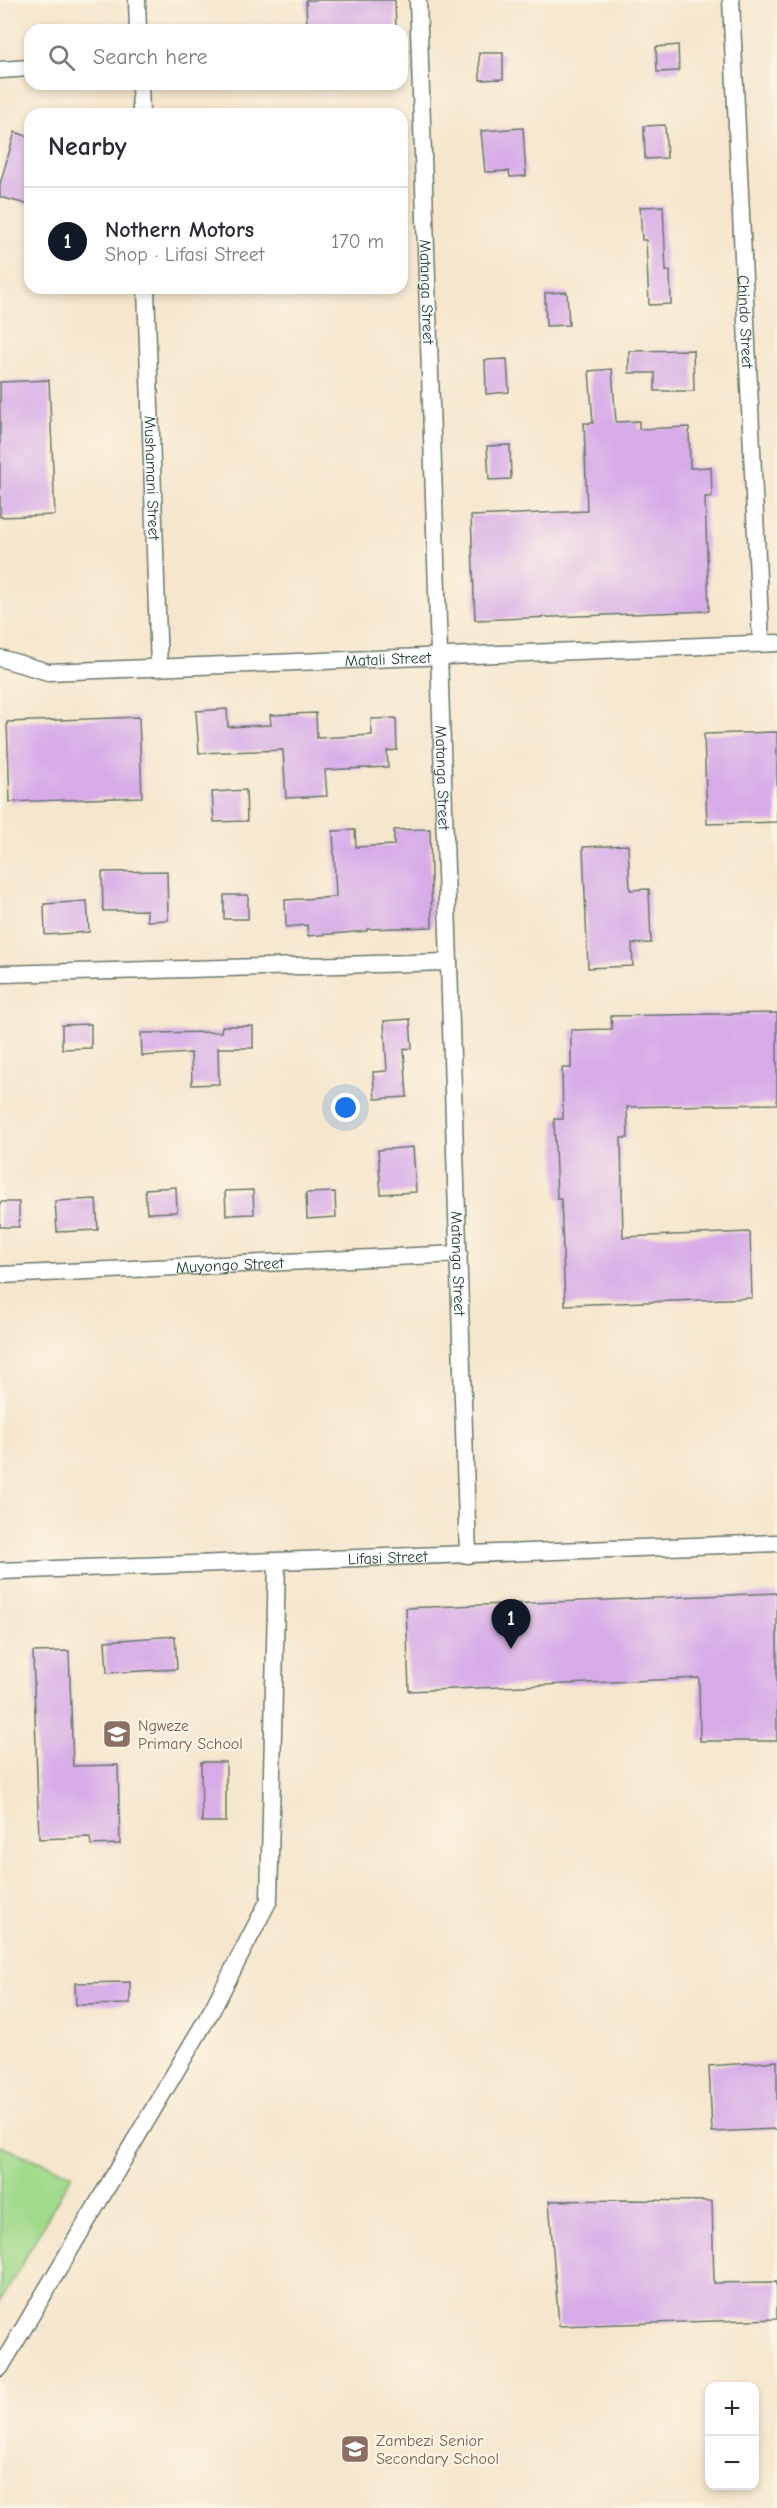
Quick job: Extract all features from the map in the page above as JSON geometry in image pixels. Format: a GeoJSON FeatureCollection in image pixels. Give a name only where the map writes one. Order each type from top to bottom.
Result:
{"type":"FeatureCollection","features":[{"type":"Feature","properties":{"kind":"street"},"geometry":{"type":"LineString","coordinates":[[137,0],[138,24]]}},
{"type":"Feature","properties":{"kind":"street","name":"Matanga Street"},"geometry":{"type":"LineString","coordinates":[[418,0],[468,1555]]}},
{"type":"Feature","properties":{"kind":"street","name":"Chindo Street"},"geometry":{"type":"LineString","coordinates":[[731,0],[769,643]]}},
{"type":"Feature","properties":{"kind":"street"},"geometry":{"type":"LineString","coordinates":[[0,70],[24,68]]}},
{"type":"Feature","properties":{"kind":"street"},"geometry":{"type":"LineString","coordinates":[[140,90],[141,108]]}},
{"type":"Feature","properties":{"kind":"street","name":"Mushamani Street"},"geometry":{"type":"LineString","coordinates":[[146,294],[159,668]]}},
{"type":"Feature","properties":{"kind":"street","name":"Matali Street"},"geometry":{"type":"LineString","coordinates":[[0,658],[48,672],[769,643]]}},
{"type":"Feature","properties":{"kind":"street"},"geometry":{"type":"LineString","coordinates":[[0,974],[449,962]]}},
{"type":"Feature","properties":{"kind":"street","name":"Muyongo Street"},"geometry":{"type":"LineString","coordinates":[[0,1275],[459,1254]]}},
{"type":"Feature","properties":{"kind":"street","name":"Lifasi Street"},"geometry":{"type":"LineString","coordinates":[[0,1571],[777,1543]]}},
{"type":"Feature","properties":{"kind":"street"},"geometry":{"type":"LineString","coordinates":[[0,2368],[212,2010],[269,1900],[277,1562]]}},
{"type":"Feature","properties":{"kind":"green space"},"geometry":{"type":"Polygon","coordinates":[[[0,2146],[72,2174],[0,2303],[0,2146]]]}},
{"type":"Feature","properties":{"kind":"building"},"geometry":{"type":"Polygon","coordinates":[[[306,0],[395,0],[396,24],[307,24],[306,0]]]}},
{"type":"Feature","properties":{"kind":"building"},"geometry":{"type":"Polygon","coordinates":[[[678,45],[679,71],[657,72],[656,47],[678,45]]]}},
{"type":"Feature","properties":{"kind":"building"},"geometry":{"type":"Polygon","coordinates":[[[479,53],[503,53],[503,79],[480,80],[479,53]]]}},
{"type":"Feature","properties":{"kind":"building"},"geometry":{"type":"Polygon","coordinates":[[[665,125],[667,158],[645,159],[644,126],[665,125]]]}},
{"type":"Feature","properties":{"kind":"building"},"geometry":{"type":"Polygon","coordinates":[[[523,128],[526,176],[510,177],[509,171],[485,172],[481,131],[523,128]]]}},
{"type":"Feature","properties":{"kind":"building"},"geometry":{"type":"Polygon","coordinates":[[[15,132],[24,135],[24,203],[0,197],[0,184],[15,132]]]}},
{"type":"Feature","properties":{"kind":"building"},"geometry":{"type":"Polygon","coordinates":[[[663,206],[666,271],[670,271],[671,304],[649,305],[646,240],[642,240],[640,207],[663,206]]]}},
{"type":"Feature","properties":{"kind":"building"},"geometry":{"type":"Polygon","coordinates":[[[567,292],[569,325],[546,326],[545,293],[567,292]]]}},
{"type":"Feature","properties":{"kind":"building"},"geometry":{"type":"Polygon","coordinates":[[[693,350],[694,391],[655,391],[655,373],[629,373],[629,351],[693,350]]]}},
{"type":"Feature","properties":{"kind":"building"},"geometry":{"type":"Polygon","coordinates":[[[507,359],[509,392],[486,394],[485,360],[507,359]]]}},
{"type":"Feature","properties":{"kind":"building"},"geometry":{"type":"Polygon","coordinates":[[[612,369],[616,422],[639,421],[639,429],[689,427],[690,468],[711,467],[712,497],[705,497],[709,611],[475,620],[471,516],[587,511],[584,423],[593,423],[589,371],[612,369]]]}},
{"type":"Feature","properties":{"kind":"building"},"geometry":{"type":"Polygon","coordinates":[[[49,380],[55,515],[0,517],[0,382],[49,380]]]}},
{"type":"Feature","properties":{"kind":"building"},"geometry":{"type":"Polygon","coordinates":[[[510,445],[511,479],[489,480],[487,446],[510,445]]]}},
{"type":"Feature","properties":{"kind":"building"},"geometry":{"type":"Polygon","coordinates":[[[227,709],[228,727],[271,725],[270,715],[316,713],[317,738],[372,735],[371,719],[396,718],[397,750],[387,751],[388,767],[325,770],[327,796],[286,798],[283,750],[199,753],[196,711],[227,709]]]}},
{"type":"Feature","properties":{"kind":"building"},"geometry":{"type":"Polygon","coordinates":[[[139,717],[142,797],[10,802],[7,722],[139,717]]]}},
{"type":"Feature","properties":{"kind":"building"},"geometry":{"type":"Polygon","coordinates":[[[777,732],[777,822],[707,824],[704,734],[777,732]]]}},
{"type":"Feature","properties":{"kind":"building"},"geometry":{"type":"Polygon","coordinates":[[[246,790],[247,821],[214,822],[212,792],[246,790]]]}},
{"type":"Feature","properties":{"kind":"building"},"geometry":{"type":"Polygon","coordinates":[[[430,829],[432,927],[367,929],[367,931],[308,936],[307,925],[286,927],[285,900],[336,897],[333,831],[355,830],[356,847],[394,845],[394,830],[430,829]]]}},
{"type":"Feature","properties":{"kind":"building"},"geometry":{"type":"Polygon","coordinates":[[[628,845],[630,890],[649,889],[651,943],[632,944],[633,966],[588,968],[583,847],[628,845]]]}},
{"type":"Feature","properties":{"kind":"building"},"geometry":{"type":"Polygon","coordinates":[[[167,871],[168,920],[147,921],[147,910],[103,911],[102,872],[167,871]]]}},
{"type":"Feature","properties":{"kind":"building"},"geometry":{"type":"Polygon","coordinates":[[[224,895],[248,895],[248,919],[224,919],[224,895]]]}},
{"type":"Feature","properties":{"kind":"building"},"geometry":{"type":"Polygon","coordinates":[[[87,901],[89,932],[45,935],[44,904],[87,901]]]}},
{"type":"Feature","properties":{"kind":"building"},"geometry":{"type":"Polygon","coordinates":[[[777,1013],[777,1104],[627,1107],[628,1138],[621,1138],[623,1237],[750,1232],[752,1298],[565,1305],[561,1199],[557,1199],[554,1119],[563,1119],[562,1068],[571,1068],[571,1030],[612,1029],[611,1016],[777,1013]]]}},
{"type":"Feature","properties":{"kind":"building"},"geometry":{"type":"Polygon","coordinates":[[[410,1019],[412,1048],[404,1049],[407,1097],[375,1099],[373,1072],[387,1071],[384,1021],[410,1019]]]}},
{"type":"Feature","properties":{"kind":"building"},"geometry":{"type":"Polygon","coordinates":[[[91,1024],[91,1048],[62,1049],[62,1025],[91,1024]]]}},
{"type":"Feature","properties":{"kind":"building"},"geometry":{"type":"Polygon","coordinates":[[[222,1026],[253,1026],[253,1048],[218,1048],[219,1084],[192,1085],[191,1053],[142,1056],[141,1033],[221,1032],[222,1026]]]}},
{"type":"Feature","properties":{"kind":"building"},"geometry":{"type":"Polygon","coordinates":[[[413,1147],[416,1192],[381,1194],[378,1150],[413,1147]]]}},
{"type":"Feature","properties":{"kind":"building"},"geometry":{"type":"Polygon","coordinates":[[[176,1187],[177,1212],[147,1213],[145,1189],[176,1187]]]}},
{"type":"Feature","properties":{"kind":"building"},"geometry":{"type":"Polygon","coordinates":[[[253,1190],[254,1214],[226,1215],[225,1191],[253,1190]]]}},
{"type":"Feature","properties":{"kind":"building"},"geometry":{"type":"Polygon","coordinates":[[[335,1192],[336,1217],[307,1219],[306,1193],[335,1192]]]}},
{"type":"Feature","properties":{"kind":"building"},"geometry":{"type":"Polygon","coordinates":[[[96,1199],[98,1230],[57,1232],[55,1201],[96,1199]]]}},
{"type":"Feature","properties":{"kind":"building"},"geometry":{"type":"Polygon","coordinates":[[[0,1202],[19,1202],[19,1227],[0,1227],[0,1202]]]}},
{"type":"Feature","properties":{"kind":"building"},"geometry":{"type":"Polygon","coordinates":[[[777,1593],[777,1741],[700,1741],[699,1678],[409,1691],[406,1608],[777,1593]]]}},
{"type":"Feature","properties":{"kind":"building"},"geometry":{"type":"Polygon","coordinates":[[[175,1636],[177,1669],[107,1673],[105,1641],[175,1636]]]}},
{"type":"Feature","properties":{"kind":"building"},"geometry":{"type":"Polygon","coordinates":[[[69,1651],[73,1766],[118,1765],[120,1844],[91,1845],[90,1837],[39,1839],[33,1652],[69,1651]]]}},
{"type":"Feature","properties":{"kind":"building"},"geometry":{"type":"Polygon","coordinates":[[[201,1762],[226,1762],[226,1822],[202,1822],[201,1762]]]}},
{"type":"Feature","properties":{"kind":"building"},"geometry":{"type":"Polygon","coordinates":[[[130,1982],[130,2004],[76,2005],[75,1983],[130,1982]]]}},
{"type":"Feature","properties":{"kind":"building"},"geometry":{"type":"Polygon","coordinates":[[[777,2061],[777,2129],[712,2132],[709,2066],[777,2061]]]}},
{"type":"Feature","properties":{"kind":"building"},"geometry":{"type":"Polygon","coordinates":[[[549,2201],[712,2201],[714,2283],[777,2282],[777,2319],[559,2326],[549,2201]]]}},
{"type":"Feature","properties":{"kind":"place","name":"Nothern Motors"},"geometry":{"type":"Point","coordinates":[511,1649]}},
{"type":"Feature","properties":{"kind":"place","name":"Ngweze Primary School"},"geometry":{"type":"Point","coordinates":[117,1734]}},
{"type":"Feature","properties":{"kind":"place","name":"Zambezi Senior Secondary School"},"geometry":{"type":"Point","coordinates":[355,2449]}}]}
